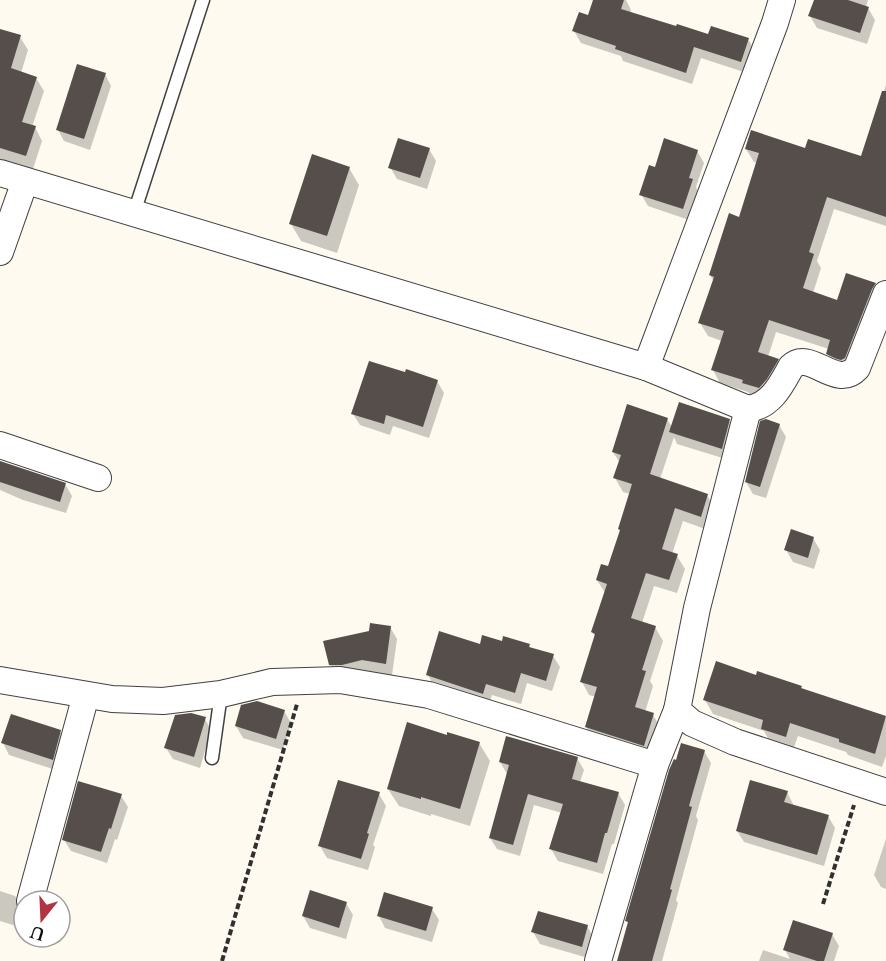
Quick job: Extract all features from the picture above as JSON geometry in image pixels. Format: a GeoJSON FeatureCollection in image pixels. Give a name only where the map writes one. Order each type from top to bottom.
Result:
{"type":"FeatureCollection","features":[{"type":"Feature","properties":{"kind":"street"},"geometry":{"type":"LineString","coordinates":[[646,367],[782,0]]}},
{"type":"Feature","properties":{"kind":"street"},"geometry":{"type":"LineString","coordinates":[[0,173],[646,367],[748,409],[757,408],[769,401],[796,363],[802,362],[839,376],[853,372],[886,294]]}},
{"type":"Feature","properties":{"kind":"street"},"geometry":{"type":"LineString","coordinates":[[0,252],[25,181]]}},
{"type":"Feature","properties":{"kind":"street"},"geometry":{"type":"LineString","coordinates":[[598,961],[655,765],[677,710],[697,608],[748,409]]}},
{"type":"Feature","properties":{"kind":"street"},"geometry":{"type":"LineString","coordinates":[[0,445],[98,478]]}},
{"type":"Feature","properties":{"kind":"street"},"geometry":{"type":"LineString","coordinates":[[0,680],[112,699],[163,701],[221,694],[272,682],[340,680],[429,695],[655,765]]}},
{"type":"Feature","properties":{"kind":"street"},"geometry":{"type":"LineString","coordinates":[[33,889],[86,695]]}},
{"type":"Feature","properties":{"kind":"street"},"geometry":{"type":"LineString","coordinates":[[677,710],[692,723],[735,742],[886,792]]}},
{"type":"Feature","properties":{"kind":"lane"},"geometry":{"type":"LineString","coordinates":[[134,213],[203,0]]}},
{"type":"Feature","properties":{"kind":"lane"},"geometry":{"type":"LineString","coordinates":[[212,758],[221,694]]}},
{"type":"Feature","properties":{"kind":"path"},"geometry":{"type":"LineString","coordinates":[[222,961],[304,680]]}},
{"type":"Feature","properties":{"kind":"path"},"geometry":{"type":"LineString","coordinates":[[824,904],[861,784]]}},
{"type":"Feature","properties":{"kind":"building"},"geometry":{"type":"Polygon","coordinates":[[[593,0],[624,0],[621,9],[676,26],[677,24],[708,34],[711,26],[749,38],[741,62],[694,47],[686,73],[615,49],[616,46],[572,31],[579,12],[588,15],[593,0]]]}},
{"type":"Feature","properties":{"kind":"building"},"geometry":{"type":"Polygon","coordinates":[[[814,0],[848,0],[869,7],[860,33],[808,16],[814,0]]]}},
{"type":"Feature","properties":{"kind":"building"},"geometry":{"type":"Polygon","coordinates":[[[0,29],[21,35],[11,68],[37,77],[22,122],[36,126],[26,156],[0,148],[0,29]]]}},
{"type":"Feature","properties":{"kind":"building"},"geometry":{"type":"Polygon","coordinates":[[[77,64],[106,73],[84,139],[56,130],[77,64]]]}},
{"type":"Feature","properties":{"kind":"building"},"geometry":{"type":"Polygon","coordinates":[[[882,91],[886,91],[886,217],[827,197],[809,252],[814,254],[803,288],[837,300],[846,273],[876,283],[845,358],[841,360],[826,354],[830,340],[769,320],[758,352],[779,359],[759,388],[742,383],[743,380],[711,370],[724,331],[698,323],[714,277],[709,275],[729,213],[739,217],[759,153],[745,149],[751,130],[805,148],[808,139],[861,156],[882,91]]]}},
{"type":"Feature","properties":{"kind":"building"},"geometry":{"type":"Polygon","coordinates":[[[398,138],[430,148],[420,178],[388,168],[398,138]]]}},
{"type":"Feature","properties":{"kind":"building"},"geometry":{"type":"Polygon","coordinates":[[[664,138],[698,150],[689,178],[693,179],[683,209],[639,195],[649,165],[655,167],[664,138]]]}},
{"type":"Feature","properties":{"kind":"building"},"geometry":{"type":"Polygon","coordinates":[[[312,154],[350,167],[327,236],[289,224],[312,154]]]}},
{"type":"Feature","properties":{"kind":"building"},"geometry":{"type":"Polygon","coordinates":[[[369,361],[405,372],[406,369],[438,380],[423,427],[386,415],[384,424],[351,414],[369,361]]]}},
{"type":"Feature","properties":{"kind":"building"},"geometry":{"type":"Polygon","coordinates":[[[679,402],[730,419],[722,449],[669,432],[679,402]]]}},
{"type":"Feature","properties":{"kind":"building"},"geometry":{"type":"Polygon","coordinates":[[[627,404],[668,418],[650,474],[708,494],[701,517],[675,508],[662,549],[678,554],[669,580],[646,573],[631,618],[656,626],[642,670],[646,671],[635,707],[654,713],[644,746],[585,727],[597,687],[580,682],[595,634],[591,632],[607,584],[596,580],[601,564],[608,566],[632,484],[613,478],[621,455],[612,452],[627,404]]]}},
{"type":"Feature","properties":{"kind":"building"},"geometry":{"type":"Polygon","coordinates":[[[766,419],[780,424],[760,487],[745,482],[760,421],[766,419]]]}},
{"type":"Feature","properties":{"kind":"building"},"geometry":{"type":"Polygon","coordinates":[[[0,461],[66,483],[60,502],[0,482],[0,461]]]}},
{"type":"Feature","properties":{"kind":"building"},"geometry":{"type":"Polygon","coordinates":[[[791,529],[814,537],[808,558],[784,550],[791,529]]]}},
{"type":"Feature","properties":{"kind":"building"},"geometry":{"type":"Polygon","coordinates":[[[370,623],[391,626],[386,664],[362,660],[342,665],[329,665],[323,641],[369,631],[370,623]]]}},
{"type":"Feature","properties":{"kind":"building"},"geometry":{"type":"Polygon","coordinates":[[[439,631],[480,644],[482,635],[502,641],[503,636],[554,654],[546,681],[521,673],[515,693],[486,684],[483,694],[426,675],[439,631]]]}},
{"type":"Feature","properties":{"kind":"building"},"geometry":{"type":"Polygon","coordinates":[[[716,661],[756,675],[757,671],[886,716],[875,754],[790,723],[786,737],[761,729],[763,720],[703,700],[716,661]]]}},
{"type":"Feature","properties":{"kind":"building"},"geometry":{"type":"Polygon","coordinates":[[[257,701],[285,710],[276,739],[235,726],[241,705],[257,701]]]}},
{"type":"Feature","properties":{"kind":"building"},"geometry":{"type":"Polygon","coordinates":[[[191,713],[206,717],[194,757],[164,748],[175,715],[191,713]]]}},
{"type":"Feature","properties":{"kind":"building"},"geometry":{"type":"Polygon","coordinates":[[[11,714],[61,730],[53,760],[1,743],[11,714]]]}},
{"type":"Feature","properties":{"kind":"building"},"geometry":{"type":"Polygon","coordinates":[[[407,722],[447,735],[447,732],[480,742],[460,809],[387,789],[407,722]]]}},
{"type":"Feature","properties":{"kind":"building"},"geometry":{"type":"Polygon","coordinates":[[[506,736],[578,757],[572,779],[619,792],[597,863],[549,849],[563,804],[528,794],[513,845],[489,838],[509,765],[499,762],[506,736]]]}},
{"type":"Feature","properties":{"kind":"building"},"geometry":{"type":"Polygon","coordinates":[[[681,743],[705,750],[689,806],[692,807],[670,889],[672,890],[652,961],[617,961],[628,922],[625,921],[669,770],[674,759],[676,760],[681,743]]]}},
{"type":"Feature","properties":{"kind":"building"},"geometry":{"type":"Polygon","coordinates":[[[338,780],[380,792],[361,859],[318,846],[338,780]]]}},
{"type":"Feature","properties":{"kind":"building"},"geometry":{"type":"Polygon","coordinates":[[[750,780],[788,791],[784,802],[829,815],[817,855],[736,831],[750,780]]]}},
{"type":"Feature","properties":{"kind":"building"},"geometry":{"type":"Polygon","coordinates":[[[78,781],[122,794],[101,852],[62,840],[78,781]]]}},
{"type":"Feature","properties":{"kind":"building"},"geometry":{"type":"Polygon","coordinates":[[[310,890],[347,902],[339,928],[302,916],[310,890]]]}},
{"type":"Feature","properties":{"kind":"building"},"geometry":{"type":"Polygon","coordinates":[[[384,892],[433,907],[426,931],[377,916],[384,892]]]}},
{"type":"Feature","properties":{"kind":"building"},"geometry":{"type":"Polygon","coordinates":[[[538,911],[588,925],[582,947],[531,932],[538,911]]]}},
{"type":"Feature","properties":{"kind":"building"},"geometry":{"type":"Polygon","coordinates":[[[793,920],[833,933],[824,961],[817,961],[783,950],[793,920]]]}}]}
